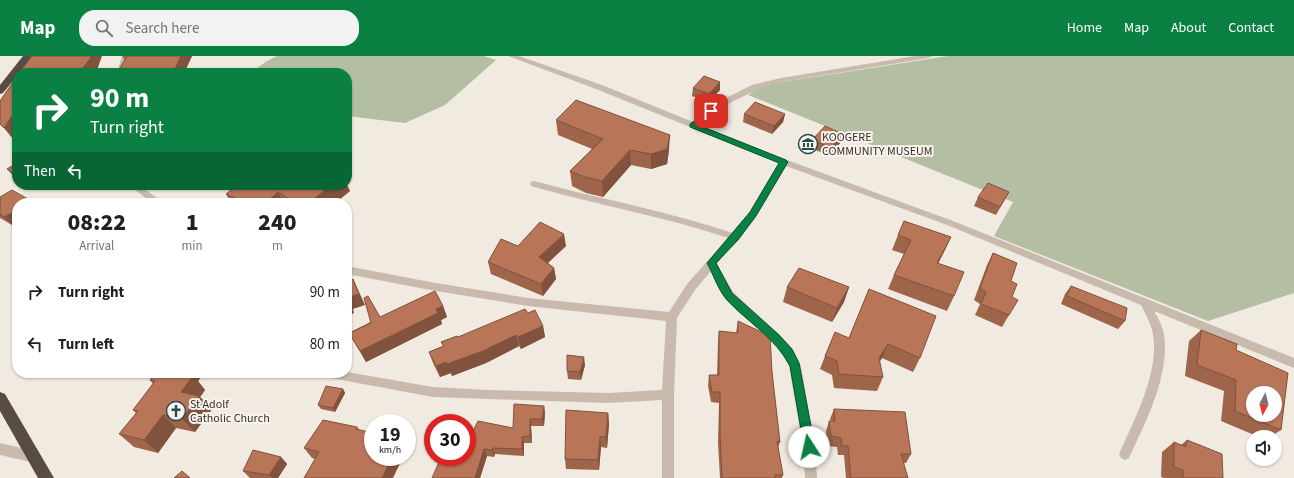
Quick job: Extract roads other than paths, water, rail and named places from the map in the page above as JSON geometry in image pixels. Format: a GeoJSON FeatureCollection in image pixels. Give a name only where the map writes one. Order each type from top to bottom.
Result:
{"type":"FeatureCollection","features":[{"type":"Feature","properties":{"kind":"highway"},"geometry":{"type":"LineString","coordinates":[[18,68],[28,56]]}},
{"type":"Feature","properties":{"kind":"highway"},"geometry":{"type":"LineString","coordinates":[[0,91],[12,76]]}},
{"type":"Feature","properties":{"kind":"highway"},"geometry":{"type":"LineString","coordinates":[[0,398],[46,478]]}},
{"type":"Feature","properties":{"kind":"street"},"geometry":{"type":"LineString","coordinates":[[122,68],[126,56]]}},
{"type":"Feature","properties":{"kind":"street"},"geometry":{"type":"LineString","coordinates":[[512,56],[599,87],[784,162],[950,223],[1294,363]]}},
{"type":"Feature","properties":{"kind":"street"},"geometry":{"type":"LineString","coordinates":[[693,126],[721,104],[756,87],[788,79],[929,56]]}},
{"type":"Feature","properties":{"kind":"street"},"geometry":{"type":"LineString","coordinates":[[668,478],[668,395],[672,317],[691,287],[735,238],[753,214],[784,162]]}},
{"type":"Feature","properties":{"kind":"street"},"geometry":{"type":"LineString","coordinates":[[534,184],[593,200],[694,223],[735,238]]}},
{"type":"Feature","properties":{"kind":"street"},"geometry":{"type":"LineString","coordinates":[[140,190],[152,198]]}},
{"type":"Feature","properties":{"kind":"street"},"geometry":{"type":"LineString","coordinates":[[711,263],[729,295],[776,338],[788,352],[796,366],[809,447],[811,478]]}},
{"type":"Feature","properties":{"kind":"street"},"geometry":{"type":"LineString","coordinates":[[352,271],[430,286],[528,302],[672,317]]}},
{"type":"Feature","properties":{"kind":"street"},"geometry":{"type":"LineString","coordinates":[[1125,454],[1149,397],[1158,359],[1158,333],[1144,301]]}},
{"type":"Feature","properties":{"kind":"street"},"geometry":{"type":"LineString","coordinates":[[352,378],[433,392],[487,396],[608,398],[668,395]]}},
{"type":"Feature","properties":{"kind":"street"},"geometry":{"type":"LineString","coordinates":[[0,449],[35,457]]}},
{"type":"Feature","properties":{"kind":"place","name":"KOOGERE COMMUNITY MUSEUM"},"geometry":{"type":"Point","coordinates":[808,144]}},
{"type":"Feature","properties":{"kind":"place","name":"St Adolf Catholic Church"},"geometry":{"type":"Point","coordinates":[176,411]}}]}
